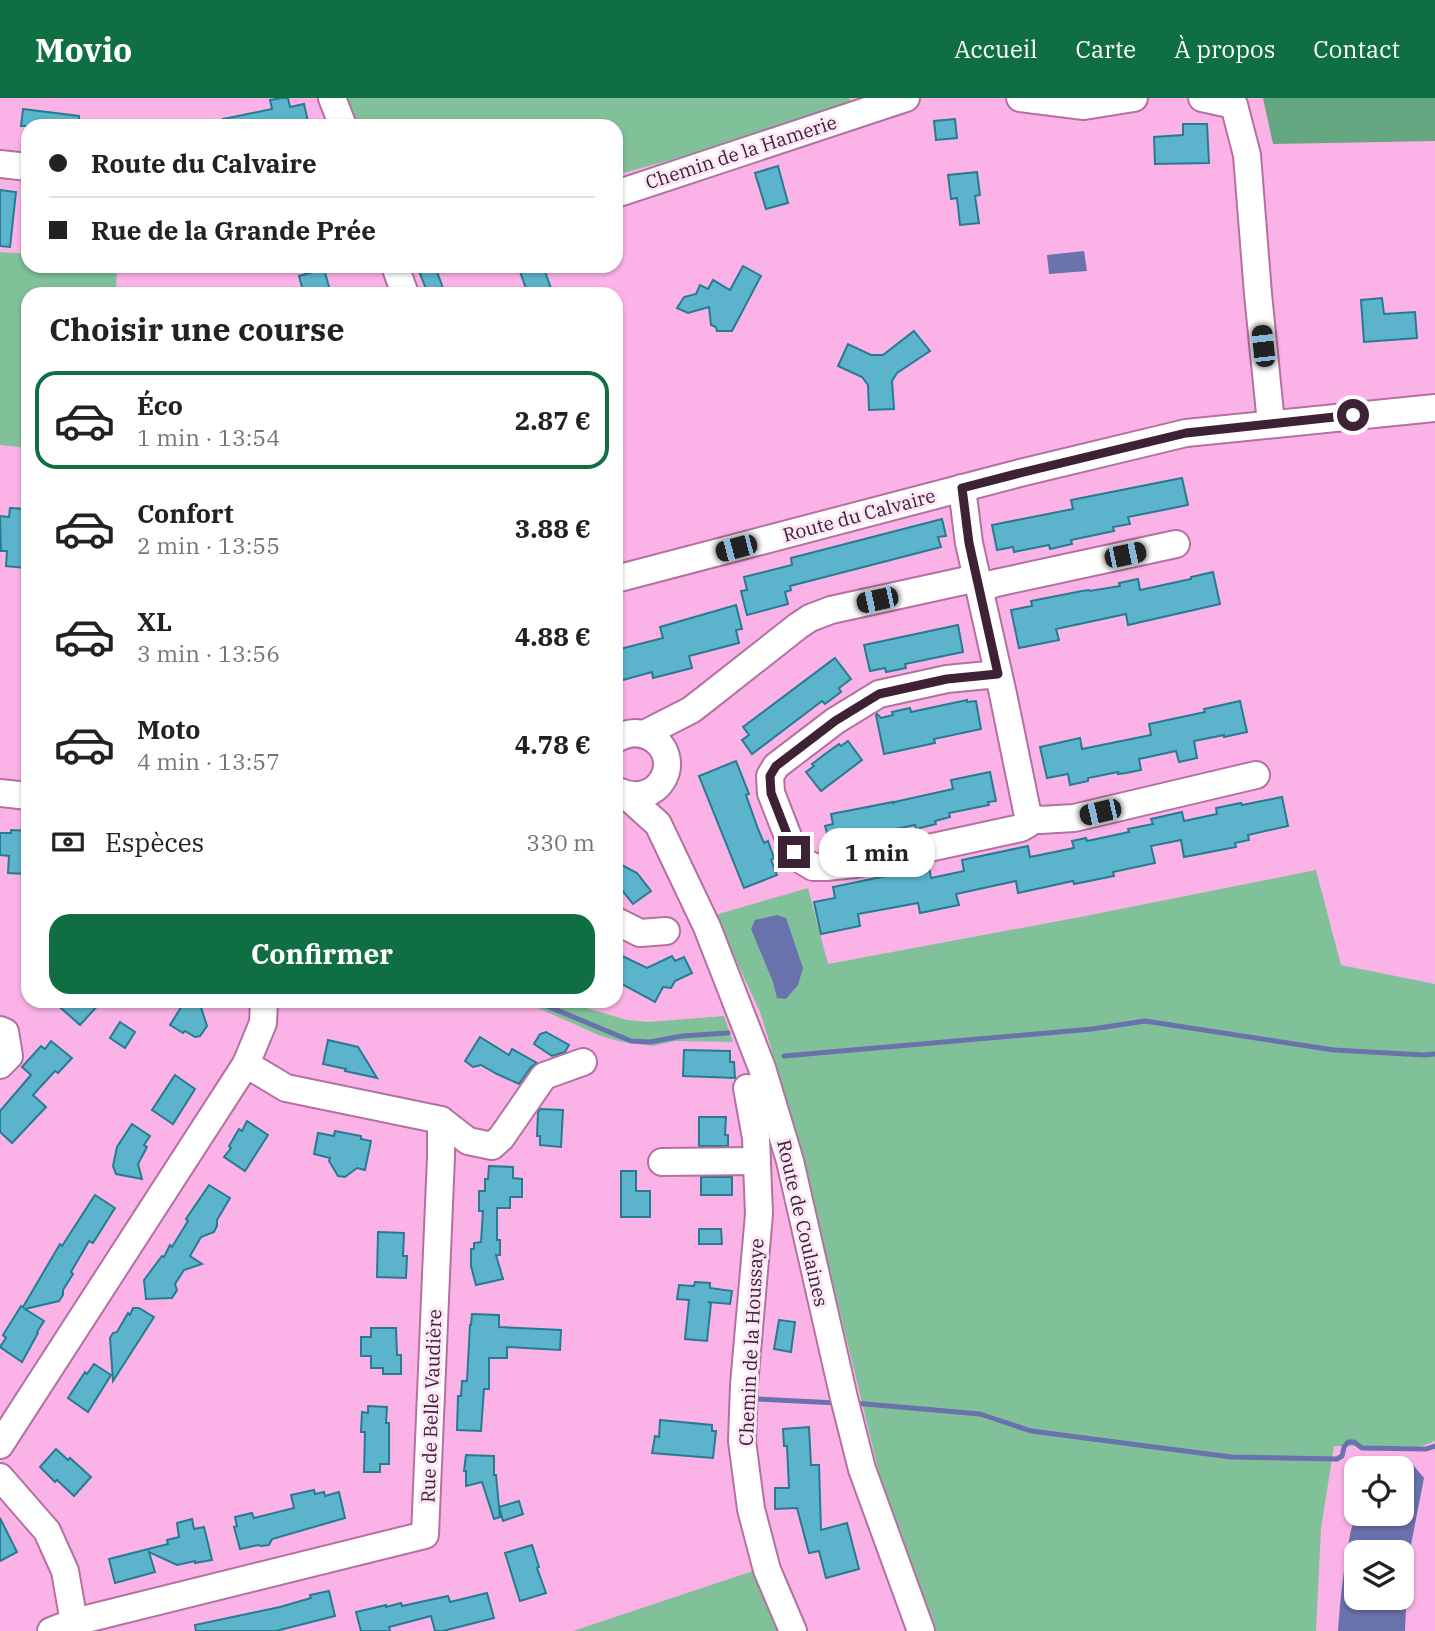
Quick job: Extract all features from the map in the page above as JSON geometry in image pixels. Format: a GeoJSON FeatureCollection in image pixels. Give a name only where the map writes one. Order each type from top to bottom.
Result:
{"type":"FeatureCollection","features":[{"type":"Feature","properties":{"kind":"street"},"geometry":{"type":"LineString","coordinates":[[332,98],[340,119]]}},
{"type":"Feature","properties":{"kind":"street","name":"Chemin de la Hamerie"},"geometry":{"type":"LineString","coordinates":[[623,192],[906,98]]}},
{"type":"Feature","properties":{"kind":"street"},"geometry":{"type":"LineString","coordinates":[[1020,98],[1084,106],[1134,98]]}},
{"type":"Feature","properties":{"kind":"street"},"geometry":{"type":"LineString","coordinates":[[1202,98],[1234,105],[1247,155],[1271,423]]}},
{"type":"Feature","properties":{"kind":"street"},"geometry":{"type":"LineString","coordinates":[[0,164],[21,166]]}},
{"type":"Feature","properties":{"kind":"street","name":"Route du Calvaire"},"geometry":{"type":"LineString","coordinates":[[623,577],[1020,473],[1186,433],[1435,408]]}},
{"type":"Feature","properties":{"kind":"street"},"geometry":{"type":"LineString","coordinates":[[962,488],[969,543],[1003,694],[1028,824],[1021,828],[855,864],[813,867],[794,852],[771,793],[770,776],[776,766],[835,721],[879,694],[947,679],[998,674]]}},
{"type":"Feature","properties":{"kind":"street"},"geometry":{"type":"LineString","coordinates":[[634,735],[691,710],[810,618],[831,610],[978,583],[996,583],[1176,544]]}},
{"type":"Feature","properties":{"kind":"street","name":"Route de Coulaines"},"geometry":{"type":"LineString","coordinates":[[634,735],[667,760],[667,770],[660,785],[658,824]]}},
{"type":"Feature","properties":{"kind":"street"},"geometry":{"type":"LineString","coordinates":[[1028,816],[1040,820],[1074,818],[1256,775]]}},
{"type":"Feature","properties":{"kind":"street"},"geometry":{"type":"LineString","coordinates":[[623,793],[637,796],[648,794],[660,785]]}},
{"type":"Feature","properties":{"kind":"street"},"geometry":{"type":"LineString","coordinates":[[0,793],[21,795]]}},
{"type":"Feature","properties":{"kind":"street","name":"Route de Coulaines"},"geometry":{"type":"LineString","coordinates":[[623,794],[658,824],[707,927],[762,1068],[790,1161],[862,1469],[921,1631]]}},
{"type":"Feature","properties":{"kind":"street"},"geometry":{"type":"LineString","coordinates":[[623,924],[640,933],[666,931]]}},
{"type":"Feature","properties":{"kind":"street"},"geometry":{"type":"LineString","coordinates":[[0,1445],[246,1064],[263,1023],[264,1008]]}},
{"type":"Feature","properties":{"kind":"street"},"geometry":{"type":"LineString","coordinates":[[0,1030],[5,1032],[9,1056],[0,1065]]}},
{"type":"Feature","properties":{"kind":"street"},"geometry":{"type":"LineString","coordinates":[[246,1064],[286,1088],[440,1120],[468,1140],[492,1146],[501,1138],[544,1076],[583,1062]]}},
{"type":"Feature","properties":{"kind":"street","name":"Chemin de la Houssaye"},"geometry":{"type":"LineString","coordinates":[[747,1088],[756,1138],[759,1214],[744,1385],[742,1441],[751,1510],[767,1570],[793,1631]]}},
{"type":"Feature","properties":{"kind":"street","name":"Rue de Belle Vaudière"},"geometry":{"type":"LineString","coordinates":[[0,1477],[47,1531],[65,1571],[63,1626],[425,1535],[441,1157],[440,1120]]}},
{"type":"Feature","properties":{"kind":"street"},"geometry":{"type":"LineString","coordinates":[[662,1162],[757,1161]]}},
{"type":"Feature","properties":{"kind":"green space"},"geometry":{"type":"Polygon","coordinates":[[[342,98],[849,98],[854,109],[623,173],[623,119],[350,119],[342,98]]]}},
{"type":"Feature","properties":{"kind":"green space"},"geometry":{"type":"Polygon","coordinates":[[[1263,98],[1435,98],[1435,141],[1273,144],[1263,98]]]}},
{"type":"Feature","properties":{"kind":"green space"},"geometry":{"type":"Polygon","coordinates":[[[0,252],[21,254],[21,273],[117,273],[116,287],[21,287],[21,447],[0,445],[0,252]]]}},
{"type":"Feature","properties":{"kind":"green space"},"geometry":{"type":"Polygon","coordinates":[[[1316,870],[1341,965],[1435,984],[1435,1441],[1422,1446],[1334,1446],[1321,1529],[1316,1631],[936,1631],[882,1485],[794,1123],[760,1012],[715,915],[808,888],[828,964],[1316,870]]]}},
{"type":"Feature","properties":{"kind":"green space"},"geometry":{"type":"Polygon","coordinates":[[[538,1008],[586,1008],[627,1020],[648,1022],[724,1016],[733,1042],[675,1041],[653,1046],[601,1036],[538,1008]]]}},
{"type":"Feature","properties":{"kind":"green space"},"geometry":{"type":"Polygon","coordinates":[[[753,1571],[780,1631],[573,1631],[753,1571]]]}},
{"type":"Feature","properties":{"kind":"water"},"geometry":{"type":"Polygon","coordinates":[[[1084,251],[1087,271],[1049,274],[1047,255],[1084,251]]]}},
{"type":"Feature","properties":{"kind":"water"},"geometry":{"type":"Polygon","coordinates":[[[777,915],[786,918],[803,968],[798,985],[786,999],[777,998],[751,929],[755,920],[777,915]]]}},
{"type":"Feature","properties":{"kind":"water"},"geometry":{"type":"Polygon","coordinates":[[[1414,1466],[1424,1478],[1412,1540],[1350,1540],[1353,1526],[1414,1526],[1414,1466]]]}},
{"type":"Feature","properties":{"kind":"water"},"geometry":{"type":"Polygon","coordinates":[[[1344,1573],[1344,1610],[1406,1610],[1405,1631],[1338,1631],[1344,1573]]]}},
{"type":"Feature","properties":{"kind":"building"},"geometry":{"type":"Polygon","coordinates":[[[288,98],[290,107],[304,104],[307,119],[223,119],[272,109],[270,100],[288,98]]]}},
{"type":"Feature","properties":{"kind":"building"},"geometry":{"type":"Polygon","coordinates":[[[23,109],[79,116],[79,119],[22,119],[23,109]]]}},
{"type":"Feature","properties":{"kind":"building"},"geometry":{"type":"Polygon","coordinates":[[[955,119],[957,138],[936,140],[934,121],[955,119]]]}},
{"type":"Feature","properties":{"kind":"building"},"geometry":{"type":"Polygon","coordinates":[[[1183,124],[1207,124],[1209,163],[1155,164],[1154,137],[1183,135],[1183,124]]]}},
{"type":"Feature","properties":{"kind":"building"},"geometry":{"type":"Polygon","coordinates":[[[778,166],[788,203],[766,209],[755,173],[778,166]]]}},
{"type":"Feature","properties":{"kind":"building"},"geometry":{"type":"Polygon","coordinates":[[[977,172],[980,195],[975,196],[979,223],[960,225],[957,198],[951,199],[948,175],[977,172]]]}},
{"type":"Feature","properties":{"kind":"building"},"geometry":{"type":"Polygon","coordinates":[[[0,190],[16,192],[10,247],[0,246],[0,190]]]}},
{"type":"Feature","properties":{"kind":"building"},"geometry":{"type":"Polygon","coordinates":[[[743,266],[761,276],[732,331],[717,331],[716,327],[711,325],[709,307],[688,313],[677,308],[684,297],[696,294],[700,285],[708,289],[713,280],[730,290],[743,266]]]}},
{"type":"Feature","properties":{"kind":"building"},"geometry":{"type":"Polygon","coordinates":[[[325,273],[329,287],[302,287],[299,276],[325,273]]]}},
{"type":"Feature","properties":{"kind":"building"},"geometry":{"type":"Polygon","coordinates":[[[420,273],[438,273],[442,287],[425,287],[420,273]]]}},
{"type":"Feature","properties":{"kind":"building"},"geometry":{"type":"Polygon","coordinates":[[[520,273],[546,273],[550,287],[526,287],[520,273]]]}},
{"type":"Feature","properties":{"kind":"building"},"geometry":{"type":"Polygon","coordinates":[[[1382,298],[1384,314],[1415,312],[1417,338],[1364,342],[1361,300],[1382,298]]]}},
{"type":"Feature","properties":{"kind":"building"},"geometry":{"type":"Polygon","coordinates":[[[914,331],[930,351],[897,373],[892,381],[894,409],[869,410],[868,385],[862,377],[838,366],[848,344],[871,355],[883,355],[914,331]]]}},
{"type":"Feature","properties":{"kind":"building"},"geometry":{"type":"Polygon","coordinates":[[[1182,478],[1188,505],[1128,517],[1130,524],[1113,527],[1114,531],[1071,540],[1072,544],[1050,549],[1049,545],[1014,552],[1013,547],[997,550],[992,525],[1073,509],[1071,500],[1182,478]]]}},
{"type":"Feature","properties":{"kind":"building"},"geometry":{"type":"Polygon","coordinates":[[[10,508],[21,509],[21,568],[6,566],[7,551],[1,551],[0,516],[9,517],[10,508]]]}},
{"type":"Feature","properties":{"kind":"building"},"geometry":{"type":"Polygon","coordinates":[[[942,519],[946,536],[938,537],[941,547],[790,586],[791,590],[785,592],[788,604],[747,615],[741,591],[747,590],[744,577],[792,565],[791,558],[942,519]]]}},
{"type":"Feature","properties":{"kind":"building"},"geometry":{"type":"Polygon","coordinates":[[[1213,572],[1220,604],[1128,625],[1126,614],[1056,629],[1059,640],[1019,648],[1011,610],[1032,606],[1031,601],[1120,586],[1119,583],[1138,579],[1140,590],[1213,572]]]}},
{"type":"Feature","properties":{"kind":"building"},"geometry":{"type":"Polygon","coordinates":[[[736,605],[742,629],[736,630],[739,643],[689,656],[692,668],[653,678],[652,672],[623,680],[623,648],[663,638],[660,627],[736,605]]]}},
{"type":"Feature","properties":{"kind":"building"},"geometry":{"type":"Polygon","coordinates":[[[958,625],[963,652],[905,664],[906,668],[886,672],[885,668],[870,671],[864,645],[958,625]]]}},
{"type":"Feature","properties":{"kind":"building"},"geometry":{"type":"Polygon","coordinates":[[[835,658],[851,679],[839,688],[841,692],[825,704],[822,701],[752,754],[742,740],[749,735],[743,727],[835,658]]]}},
{"type":"Feature","properties":{"kind":"building"},"geometry":{"type":"Polygon","coordinates":[[[967,700],[976,701],[981,729],[884,754],[877,714],[881,718],[910,708],[911,712],[967,700]]]}},
{"type":"Feature","properties":{"kind":"building"},"geometry":{"type":"Polygon","coordinates":[[[1240,701],[1247,732],[1194,741],[1197,758],[1179,762],[1176,751],[1139,759],[1141,770],[1088,778],[1088,781],[1070,785],[1068,774],[1047,778],[1040,747],[1080,738],[1082,749],[1151,735],[1149,724],[1240,701]]]}},
{"type":"Feature","properties":{"kind":"building"},"geometry":{"type":"Polygon","coordinates":[[[848,741],[862,760],[821,791],[806,772],[825,754],[848,741]]]}},
{"type":"Feature","properties":{"kind":"building"},"geometry":{"type":"Polygon","coordinates":[[[736,761],[749,794],[746,795],[758,829],[764,843],[768,841],[777,875],[744,888],[699,776],[736,761]]]}},
{"type":"Feature","properties":{"kind":"building"},"geometry":{"type":"Polygon","coordinates":[[[990,772],[996,801],[988,802],[989,805],[949,813],[950,817],[935,821],[936,824],[916,829],[915,825],[830,843],[825,826],[833,824],[831,814],[893,802],[894,804],[953,789],[951,780],[990,772]]]}},
{"type":"Feature","properties":{"kind":"building"},"geometry":{"type":"Polygon","coordinates":[[[1282,797],[1288,826],[1248,835],[1249,840],[1235,843],[1236,847],[1184,857],[1181,840],[1151,846],[1155,863],[1113,872],[1114,876],[1074,884],[1073,881],[1018,893],[1016,881],[956,894],[959,905],[920,913],[918,903],[858,914],[860,926],[821,934],[814,902],[835,898],[833,887],[929,867],[931,878],[964,871],[962,860],[1028,846],[1030,857],[1074,848],[1072,841],[1086,838],[1087,841],[1129,832],[1128,829],[1153,824],[1151,819],[1182,812],[1184,821],[1217,814],[1216,808],[1282,797]]]}},
{"type":"Feature","properties":{"kind":"building"},"geometry":{"type":"Polygon","coordinates":[[[11,830],[21,831],[21,874],[8,873],[9,856],[0,855],[0,833],[11,833],[11,830]]]}},
{"type":"Feature","properties":{"kind":"building"},"geometry":{"type":"Polygon","coordinates":[[[623,866],[637,873],[651,891],[633,904],[623,892],[623,866]]]}},
{"type":"Feature","properties":{"kind":"building"},"geometry":{"type":"Polygon","coordinates":[[[623,956],[647,968],[672,956],[675,961],[684,957],[692,973],[675,981],[671,988],[663,987],[655,1002],[623,985],[623,956]]]}},
{"type":"Feature","properties":{"kind":"building"},"geometry":{"type":"Polygon","coordinates":[[[61,1008],[96,1008],[80,1025],[61,1008]]]}},
{"type":"Feature","properties":{"kind":"building"},"geometry":{"type":"Polygon","coordinates":[[[181,1008],[201,1008],[207,1026],[200,1036],[195,1037],[170,1025],[181,1008]]]}},
{"type":"Feature","properties":{"kind":"building"},"geometry":{"type":"Polygon","coordinates":[[[120,1022],[135,1032],[125,1048],[110,1038],[120,1022]]]}},
{"type":"Feature","properties":{"kind":"building"},"geometry":{"type":"Polygon","coordinates":[[[546,1032],[569,1045],[565,1052],[552,1056],[534,1044],[540,1034],[546,1032]]]}},
{"type":"Feature","properties":{"kind":"building"},"geometry":{"type":"Polygon","coordinates":[[[480,1037],[509,1055],[512,1049],[537,1063],[519,1084],[481,1065],[473,1067],[465,1061],[480,1037]]]}},
{"type":"Feature","properties":{"kind":"building"},"geometry":{"type":"Polygon","coordinates":[[[328,1040],[358,1047],[377,1078],[323,1064],[328,1040]]]}},
{"type":"Feature","properties":{"kind":"building"},"geometry":{"type":"Polygon","coordinates":[[[51,1041],[72,1058],[58,1073],[55,1071],[33,1095],[46,1107],[12,1143],[0,1132],[0,1111],[31,1075],[22,1067],[41,1046],[45,1049],[51,1041]]]}},
{"type":"Feature","properties":{"kind":"building"},"geometry":{"type":"Polygon","coordinates":[[[684,1050],[730,1051],[735,1078],[683,1076],[684,1050]]]}},
{"type":"Feature","properties":{"kind":"building"},"geometry":{"type":"Polygon","coordinates":[[[175,1075],[195,1089],[173,1124],[152,1110],[175,1075]]]}},
{"type":"Feature","properties":{"kind":"building"},"geometry":{"type":"Polygon","coordinates":[[[540,1109],[563,1110],[561,1147],[540,1145],[540,1136],[537,1136],[540,1109]]]}},
{"type":"Feature","properties":{"kind":"building"},"geometry":{"type":"Polygon","coordinates":[[[699,1117],[726,1117],[725,1135],[728,1135],[728,1146],[699,1146],[699,1117]]]}},
{"type":"Feature","properties":{"kind":"building"},"geometry":{"type":"Polygon","coordinates":[[[247,1121],[268,1135],[245,1171],[224,1157],[239,1129],[242,1131],[247,1121]]]}},
{"type":"Feature","properties":{"kind":"building"},"geometry":{"type":"Polygon","coordinates":[[[132,1124],[150,1136],[138,1164],[142,1179],[116,1174],[113,1166],[117,1147],[132,1124]]]}},
{"type":"Feature","properties":{"kind":"building"},"geometry":{"type":"Polygon","coordinates":[[[335,1131],[361,1136],[361,1139],[371,1141],[365,1170],[357,1168],[345,1177],[338,1176],[329,1161],[330,1158],[314,1154],[318,1133],[334,1136],[335,1131]]]}},
{"type":"Feature","properties":{"kind":"building"},"geometry":{"type":"Polygon","coordinates":[[[489,1166],[513,1167],[513,1178],[522,1179],[522,1197],[510,1197],[510,1208],[497,1208],[500,1255],[496,1255],[503,1279],[476,1285],[471,1266],[471,1249],[474,1249],[474,1243],[481,1242],[483,1211],[479,1211],[479,1191],[485,1191],[489,1166]]]}},
{"type":"Feature","properties":{"kind":"building"},"geometry":{"type":"Polygon","coordinates":[[[621,1171],[636,1171],[636,1191],[650,1191],[650,1217],[621,1217],[621,1171]]]}},
{"type":"Feature","properties":{"kind":"building"},"geometry":{"type":"Polygon","coordinates":[[[701,1177],[732,1177],[732,1195],[701,1195],[701,1177]]]}},
{"type":"Feature","properties":{"kind":"building"},"geometry":{"type":"Polygon","coordinates":[[[209,1185],[230,1198],[217,1220],[214,1232],[201,1237],[190,1256],[202,1264],[184,1270],[175,1284],[177,1290],[172,1298],[146,1299],[144,1280],[162,1256],[164,1257],[170,1245],[172,1247],[188,1221],[186,1219],[209,1185]]]}},
{"type":"Feature","properties":{"kind":"building"},"geometry":{"type":"Polygon","coordinates":[[[95,1195],[115,1208],[93,1243],[89,1241],[71,1272],[73,1274],[59,1301],[25,1309],[44,1321],[22,1362],[0,1347],[6,1338],[3,1335],[60,1244],[62,1246],[95,1195]]]}},
{"type":"Feature","properties":{"kind":"building"},"geometry":{"type":"Polygon","coordinates":[[[699,1229],[721,1229],[722,1244],[699,1244],[699,1229]]]}},
{"type":"Feature","properties":{"kind":"building"},"geometry":{"type":"Polygon","coordinates":[[[378,1232],[404,1233],[406,1278],[377,1277],[378,1232]]]}},
{"type":"Feature","properties":{"kind":"building"},"geometry":{"type":"Polygon","coordinates":[[[695,1282],[710,1283],[710,1288],[732,1291],[730,1304],[708,1302],[711,1303],[707,1341],[685,1339],[689,1300],[677,1299],[679,1285],[694,1286],[695,1282]]]}},
{"type":"Feature","properties":{"kind":"building"},"geometry":{"type":"Polygon","coordinates":[[[133,1308],[139,1308],[154,1317],[113,1381],[110,1338],[133,1308]]]}},
{"type":"Feature","properties":{"kind":"building"},"geometry":{"type":"Polygon","coordinates":[[[472,1314],[499,1315],[499,1327],[561,1330],[560,1350],[507,1347],[507,1358],[489,1358],[489,1389],[484,1389],[481,1431],[457,1430],[458,1396],[461,1396],[462,1381],[467,1381],[472,1314]]]}},
{"type":"Feature","properties":{"kind":"building"},"geometry":{"type":"Polygon","coordinates":[[[779,1320],[795,1322],[791,1352],[774,1349],[779,1320]]]}},
{"type":"Feature","properties":{"kind":"building"},"geometry":{"type":"Polygon","coordinates":[[[371,1328],[396,1328],[401,1374],[383,1374],[383,1368],[371,1368],[371,1356],[361,1356],[361,1337],[371,1337],[371,1328]]]}},
{"type":"Feature","properties":{"kind":"building"},"geometry":{"type":"Polygon","coordinates":[[[94,1364],[111,1375],[88,1412],[68,1398],[85,1372],[87,1374],[94,1364]]]}},
{"type":"Feature","properties":{"kind":"building"},"geometry":{"type":"Polygon","coordinates":[[[368,1406],[387,1407],[389,1464],[380,1464],[380,1472],[364,1472],[365,1432],[361,1432],[362,1412],[368,1413],[368,1406]]]}},
{"type":"Feature","properties":{"kind":"building"},"geometry":{"type":"Polygon","coordinates":[[[660,1420],[712,1425],[712,1431],[716,1431],[713,1458],[652,1453],[655,1436],[659,1437],[660,1420]]]}},
{"type":"Feature","properties":{"kind":"building"},"geometry":{"type":"Polygon","coordinates":[[[809,1427],[811,1465],[819,1465],[821,1530],[847,1523],[859,1569],[826,1578],[819,1551],[809,1553],[797,1508],[775,1509],[775,1488],[789,1488],[787,1446],[784,1446],[783,1429],[809,1427]]]}},
{"type":"Feature","properties":{"kind":"building"},"geometry":{"type":"Polygon","coordinates":[[[56,1449],[91,1477],[74,1496],[40,1467],[56,1449]]]}},
{"type":"Feature","properties":{"kind":"building"},"geometry":{"type":"Polygon","coordinates":[[[466,1455],[494,1456],[500,1517],[494,1519],[482,1482],[466,1486],[466,1455]]]}},
{"type":"Feature","properties":{"kind":"building"},"geometry":{"type":"Polygon","coordinates":[[[314,1490],[315,1494],[324,1492],[325,1496],[339,1492],[345,1518],[272,1539],[269,1545],[240,1549],[234,1527],[237,1526],[235,1517],[252,1513],[254,1518],[294,1508],[291,1495],[314,1490]]]}},
{"type":"Feature","properties":{"kind":"building"},"geometry":{"type":"Polygon","coordinates":[[[519,1501],[523,1514],[503,1521],[499,1507],[519,1501]]]}},
{"type":"Feature","properties":{"kind":"building"},"geometry":{"type":"Polygon","coordinates":[[[0,1518],[17,1552],[0,1561],[0,1518]]]}},
{"type":"Feature","properties":{"kind":"building"},"geometry":{"type":"Polygon","coordinates":[[[192,1519],[194,1529],[204,1527],[212,1560],[177,1565],[149,1552],[155,1572],[115,1583],[109,1559],[168,1544],[167,1540],[179,1537],[177,1523],[192,1519]]]}},
{"type":"Feature","properties":{"kind":"building"},"geometry":{"type":"Polygon","coordinates":[[[532,1545],[546,1593],[520,1601],[505,1553],[532,1545]]]}},
{"type":"Feature","properties":{"kind":"building"},"geometry":{"type":"Polygon","coordinates":[[[329,1591],[335,1616],[276,1631],[196,1631],[195,1625],[280,1607],[329,1591]]]}},
{"type":"Feature","properties":{"kind":"building"},"geometry":{"type":"Polygon","coordinates":[[[487,1593],[494,1618],[443,1631],[435,1631],[431,1616],[389,1627],[390,1631],[361,1631],[356,1612],[448,1596],[450,1602],[487,1593]]]}},
{"type":"Feature","properties":{"kind":"waterway"},"geometry":{"type":"LineString","coordinates":[[552,1008],[631,1041],[650,1042],[682,1036],[728,1033]]}},
{"type":"Feature","properties":{"kind":"waterway"},"geometry":{"type":"LineString","coordinates":[[784,1056],[1092,1029],[1145,1021],[1334,1050],[1435,1054]]}},
{"type":"Feature","properties":{"kind":"waterway"},"geometry":{"type":"LineString","coordinates":[[758,1399],[837,1403]]}},
{"type":"Feature","properties":{"kind":"waterway"},"geometry":{"type":"LineString","coordinates":[[854,1403],[980,1414],[1031,1431],[1231,1457],[1337,1459],[1342,1456],[1348,1442],[1354,1442],[1362,1448],[1426,1449],[1435,1446]]}},
{"type":"Feature","properties":{"kind":"route"},"geometry":{"type":"LineString","coordinates":[[794,852],[771,793],[770,776],[776,766],[835,721],[879,694],[947,679],[998,674],[969,543],[962,488],[1186,433],[1353,415]]}}]}
